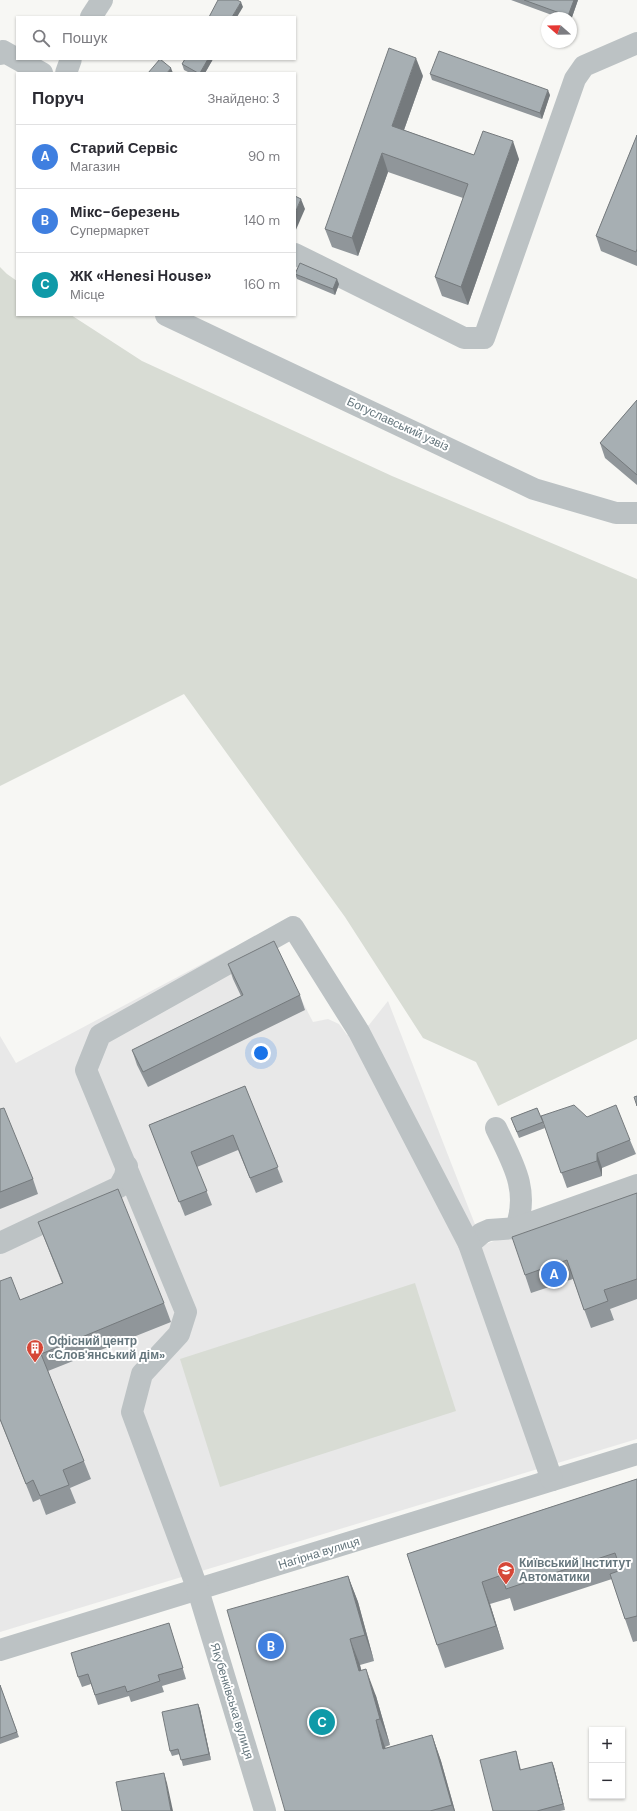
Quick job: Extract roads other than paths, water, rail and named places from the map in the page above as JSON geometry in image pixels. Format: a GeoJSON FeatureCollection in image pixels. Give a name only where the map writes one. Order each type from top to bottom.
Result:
{"type":"FeatureCollection","features":[{"type":"Feature","properties":{"kind":"street"},"geometry":{"type":"LineString","coordinates":[[92,16],[102,0]]}},
{"type":"Feature","properties":{"kind":"street"},"geometry":{"type":"LineString","coordinates":[[296,254],[464,338],[484,338],[575,79],[584,66],[637,43]]}},
{"type":"Feature","properties":{"kind":"street"},"geometry":{"type":"LineString","coordinates":[[0,54],[3,52],[16,59]]}},
{"type":"Feature","properties":{"kind":"street"},"geometry":{"type":"LineString","coordinates":[[18,60],[40,72]]}},
{"type":"Feature","properties":{"kind":"street"},"geometry":{"type":"LineString","coordinates":[[66,72],[71,60]]}},
{"type":"Feature","properties":{"kind":"street","name":"Богуславський узвіз"},"geometry":{"type":"LineString","coordinates":[[168,316],[534,489],[616,513],[637,513]]}},
{"type":"Feature","properties":{"kind":"street","name":"Якубенківська вулиця"},"geometry":{"type":"LineString","coordinates":[[265,1811],[198,1590],[132,1412],[142,1374],[179,1334],[186,1312],[127,1166],[86,1070],[100,1035],[293,927],[359,1032],[469,1244]]}},
{"type":"Feature","properties":{"kind":"street"},"geometry":{"type":"LineString","coordinates":[[496,1128],[518,1176],[522,1209],[516,1228]]}},
{"type":"Feature","properties":{"kind":"street"},"geometry":{"type":"LineString","coordinates":[[0,1243],[119,1187],[125,1176],[127,1166]]}},
{"type":"Feature","properties":{"kind":"street"},"geometry":{"type":"LineString","coordinates":[[552,1480],[469,1244],[479,1235],[489,1230],[516,1228],[637,1185]]}},
{"type":"Feature","properties":{"kind":"street","name":"Нагірна вулиця"},"geometry":{"type":"LineString","coordinates":[[0,1650],[637,1454]]}},
{"type":"Feature","properties":{"kind":"place","name":"Старий Сервіс"},"geometry":{"type":"Point","coordinates":[554,1274]}},
{"type":"Feature","properties":{"kind":"place","name":"Офісний центр «Слов'янський дім»"},"geometry":{"type":"Point","coordinates":[35,1363]}},
{"type":"Feature","properties":{"kind":"place","name":"Київський Інститут Автоматики"},"geometry":{"type":"Point","coordinates":[506,1585]}},
{"type":"Feature","properties":{"kind":"place","name":"Мікс-березень"},"geometry":{"type":"Point","coordinates":[271,1646]}},
{"type":"Feature","properties":{"kind":"place","name":"ЖК «Henesi House»"},"geometry":{"type":"Point","coordinates":[322,1722]}}]}
